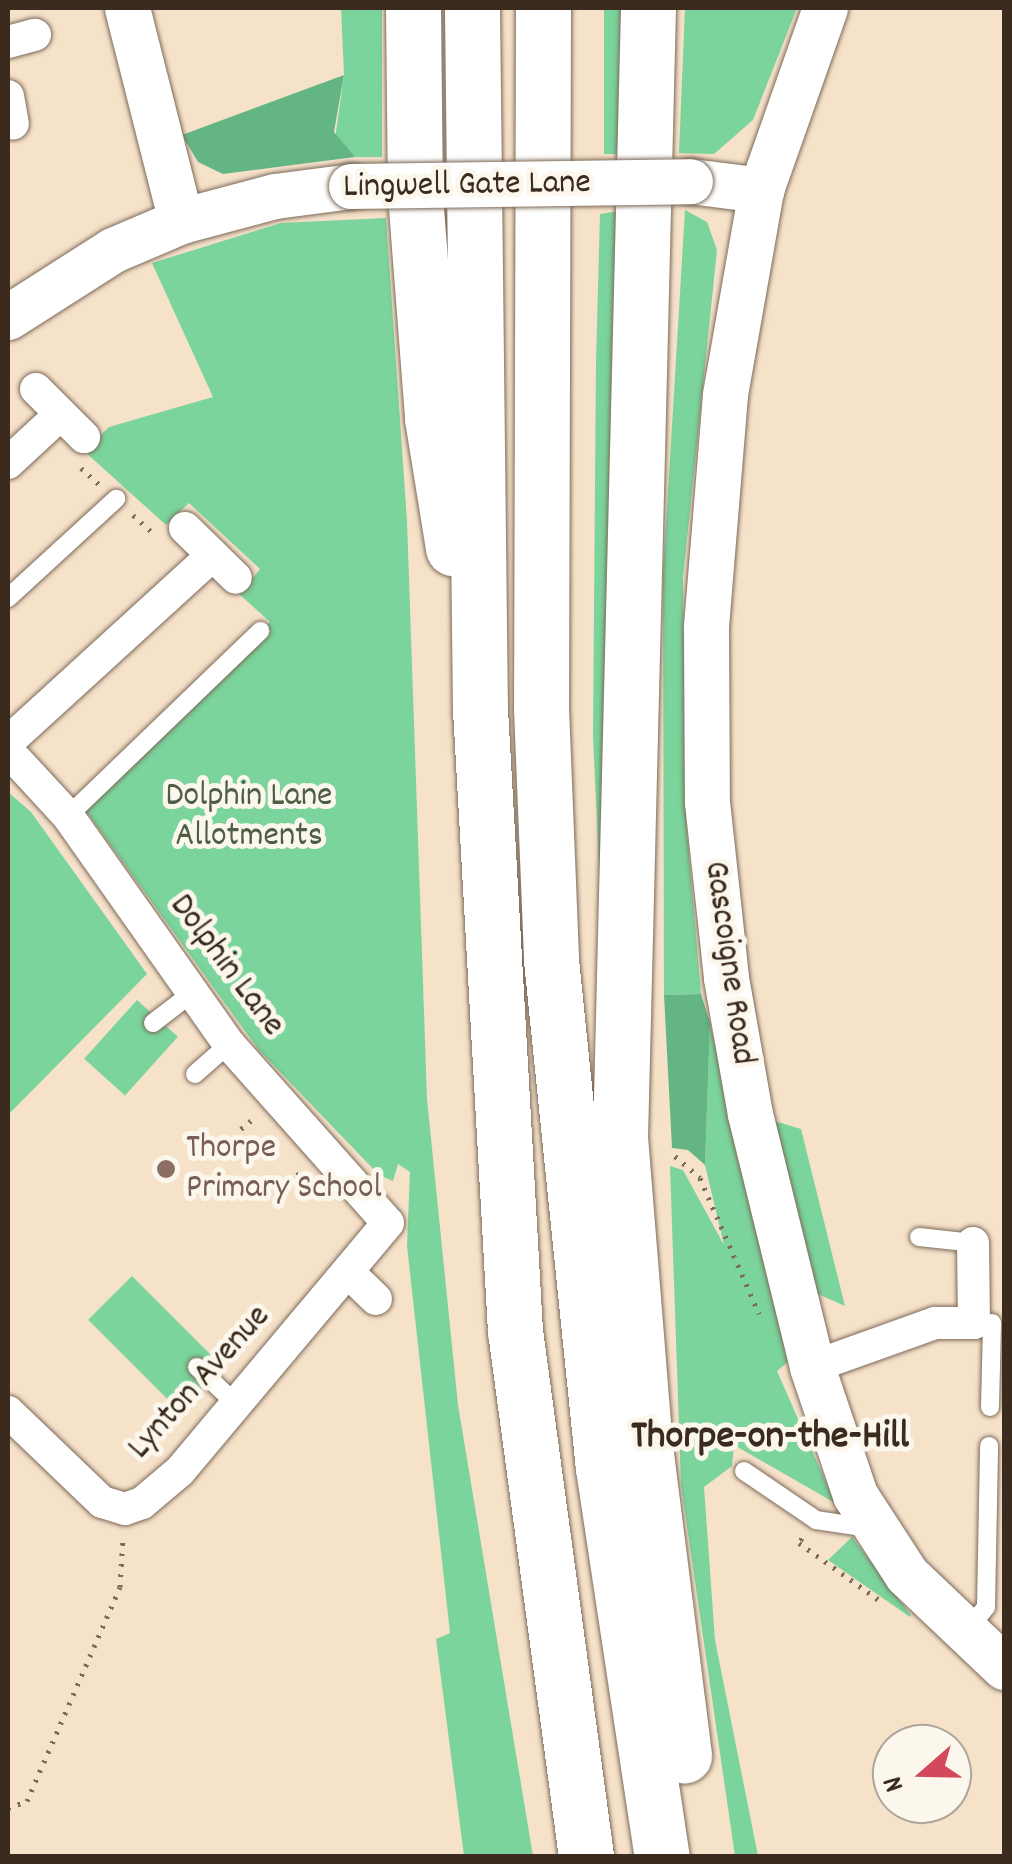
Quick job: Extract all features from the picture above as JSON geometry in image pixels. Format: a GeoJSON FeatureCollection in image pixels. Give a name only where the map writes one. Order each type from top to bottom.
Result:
{"type":"FeatureCollection","features":[{"type":"Feature","properties":{"kind":"highway"},"geometry":{"type":"LineString","coordinates":[[413,8],[415,194],[432,418],[480,709]]}},
{"type":"Feature","properties":{"kind":"highway"},"geometry":{"type":"LineString","coordinates":[[472,8],[480,709],[515,1331],[586,1856]]}},
{"type":"Feature","properties":{"kind":"highway"},"geometry":{"type":"LineString","coordinates":[[543,8],[541,689],[551,960],[603,1468],[662,1856]]}},
{"type":"Feature","properties":{"kind":"highway"},"geometry":{"type":"LineString","coordinates":[[648,8],[620,1137],[645,1446],[696,1856]]}},
{"type":"Feature","properties":{"kind":"street"},"geometry":{"type":"LineString","coordinates":[[127,8],[182,221]]}},
{"type":"Feature","properties":{"kind":"street"},"geometry":{"type":"LineString","coordinates":[[761,190],[825,8]]}},
{"type":"Feature","properties":{"kind":"street","name":"Lingwell Gate Lane"},"geometry":{"type":"LineString","coordinates":[[11,307],[112,250],[182,221],[275,196],[351,186],[690,181],[761,190]]}},
{"type":"Feature","properties":{"kind":"street","name":"Gascoigne Road"},"geometry":{"type":"LineString","coordinates":[[761,190],[725,394],[706,628],[707,802],[726,978],[750,1114],[812,1367],[855,1495],[907,1575],[985,1618],[1004,1667]]}},
{"type":"Feature","properties":{"kind":"street"},"geometry":{"type":"LineString","coordinates":[[8,463],[73,426],[36,389]]}},
{"type":"Feature","properties":{"kind":"street"},"geometry":{"type":"LineString","coordinates":[[8,742],[224,566],[186,528]]}},
{"type":"Feature","properties":{"kind":"street","name":"Dolphin Lane"},"geometry":{"type":"LineString","coordinates":[[8,750],[68,816],[229,1044],[388,1223]]}},
{"type":"Feature","properties":{"kind":"street","name":"Lynton Avenue"},"geometry":{"type":"LineString","coordinates":[[8,1412],[77,1483],[124,1509],[166,1486],[350,1274],[388,1223]]}},
{"type":"Feature","properties":{"kind":"street"},"geometry":{"type":"LineString","coordinates":[[812,1367],[935,1323],[990,1323],[973,1243]]}},
{"type":"Feature","properties":{"kind":"street"},"geometry":{"type":"LineString","coordinates":[[350,1274],[376,1298]]}},
{"type":"Feature","properties":{"kind":"lane"},"geometry":{"type":"LineString","coordinates":[[8,598],[116,500]]}},
{"type":"Feature","properties":{"kind":"lane"},"geometry":{"type":"LineString","coordinates":[[68,816],[260,631]]}},
{"type":"Feature","properties":{"kind":"lane"},"geometry":{"type":"LineString","coordinates":[[154,1023],[192,994]]}},
{"type":"Feature","properties":{"kind":"lane"},"geometry":{"type":"LineString","coordinates":[[194,1074],[229,1044]]}},
{"type":"Feature","properties":{"kind":"lane"},"geometry":{"type":"LineString","coordinates":[[919,1237],[973,1243]]}},
{"type":"Feature","properties":{"kind":"lane"},"geometry":{"type":"LineString","coordinates":[[990,1323],[990,1407]]}},
{"type":"Feature","properties":{"kind":"lane"},"geometry":{"type":"LineString","coordinates":[[197,1366],[237,1405]]}},
{"type":"Feature","properties":{"kind":"lane"},"geometry":{"type":"LineString","coordinates":[[985,1618],[997,1475],[989,1446]]}},
{"type":"Feature","properties":{"kind":"lane"},"geometry":{"type":"LineString","coordinates":[[744,1471],[816,1520],[875,1529]]}},
{"type":"Feature","properties":{"kind":"path"},"geometry":{"type":"LineString","coordinates":[[8,1808],[27,1801],[120,1586],[124,1509]]}},
{"type":"Feature","properties":{"kind":"path"},"geometry":{"type":"LineString","coordinates":[[816,1520],[799,1542],[890,1608]]}},
{"type":"Feature","properties":{"kind":"green space"},"geometry":{"type":"Polygon","coordinates":[[[341,8],[382,8],[382,157],[355,157],[335,139],[344,75],[341,8]]]}},
{"type":"Feature","properties":{"kind":"green space"},"geometry":{"type":"Polygon","coordinates":[[[604,8],[624,8],[624,154],[604,154],[604,8]]]}},
{"type":"Feature","properties":{"kind":"green space"},"geometry":{"type":"Polygon","coordinates":[[[685,8],[797,8],[753,120],[714,154],[679,153],[685,8]]]}},
{"type":"Feature","properties":{"kind":"green space"},"geometry":{"type":"Polygon","coordinates":[[[344,75],[334,132],[355,157],[223,174],[198,162],[182,135],[344,75]]]}},
{"type":"Feature","properties":{"kind":"green space"},"geometry":{"type":"Polygon","coordinates":[[[685,210],[707,222],[717,250],[683,578],[686,819],[701,994],[664,995],[663,575],[685,210]]]}},
{"type":"Feature","properties":{"kind":"green space"},"geometry":{"type":"Polygon","coordinates":[[[619,211],[605,995],[593,737],[596,363],[600,214],[619,211]]]}},
{"type":"Feature","properties":{"kind":"green space","name":"Dolphin Lane Allotments"},"geometry":{"type":"Polygon","coordinates":[[[386,218],[407,521],[427,1099],[458,1405],[533,1856],[464,1856],[436,1639],[450,1633],[407,1246],[410,1172],[398,1164],[393,1181],[379,1175],[258,1049],[81,804],[270,622],[239,594],[260,569],[189,503],[166,525],[84,451],[109,427],[213,397],[152,263],[281,223],[386,218]]]}},
{"type":"Feature","properties":{"kind":"green space"},"geometry":{"type":"Polygon","coordinates":[[[8,792],[31,812],[147,974],[8,1115],[8,792]]]}},
{"type":"Feature","properties":{"kind":"green space"},"geometry":{"type":"Polygon","coordinates":[[[701,994],[710,1023],[705,1165],[688,1150],[672,1148],[664,995],[701,994]]]}},
{"type":"Feature","properties":{"kind":"green space"},"geometry":{"type":"Polygon","coordinates":[[[137,1000],[178,1037],[125,1096],[84,1059],[137,1000]]]}},
{"type":"Feature","properties":{"kind":"green space"},"geometry":{"type":"Polygon","coordinates":[[[710,1023],[789,1361],[777,1371],[835,1503],[734,1445],[732,1466],[704,1487],[715,1640],[758,1856],[735,1856],[681,1485],[670,1166],[683,1170],[724,1245],[705,1165],[710,1023]]]}},
{"type":"Feature","properties":{"kind":"green space"},"geometry":{"type":"Polygon","coordinates":[[[771,1120],[801,1129],[845,1306],[811,1291],[771,1120]]]}},
{"type":"Feature","properties":{"kind":"green space"},"geometry":{"type":"Polygon","coordinates":[[[132,1276],[223,1367],[179,1411],[88,1320],[132,1276]]]}},
{"type":"Feature","properties":{"kind":"green space"},"geometry":{"type":"Polygon","coordinates":[[[852,1537],[911,1615],[910,1617],[828,1560],[852,1537]]]}},
{"type":"Feature","properties":{"kind":"place","name":"Thorpe Primary School"},"geometry":{"type":"Point","coordinates":[166,1169]}},
{"type":"Feature","properties":{"kind":"district","name":"Thorpe-on-the-Hill"},"geometry":{"type":"Point","coordinates":[770,1439]}}]}
